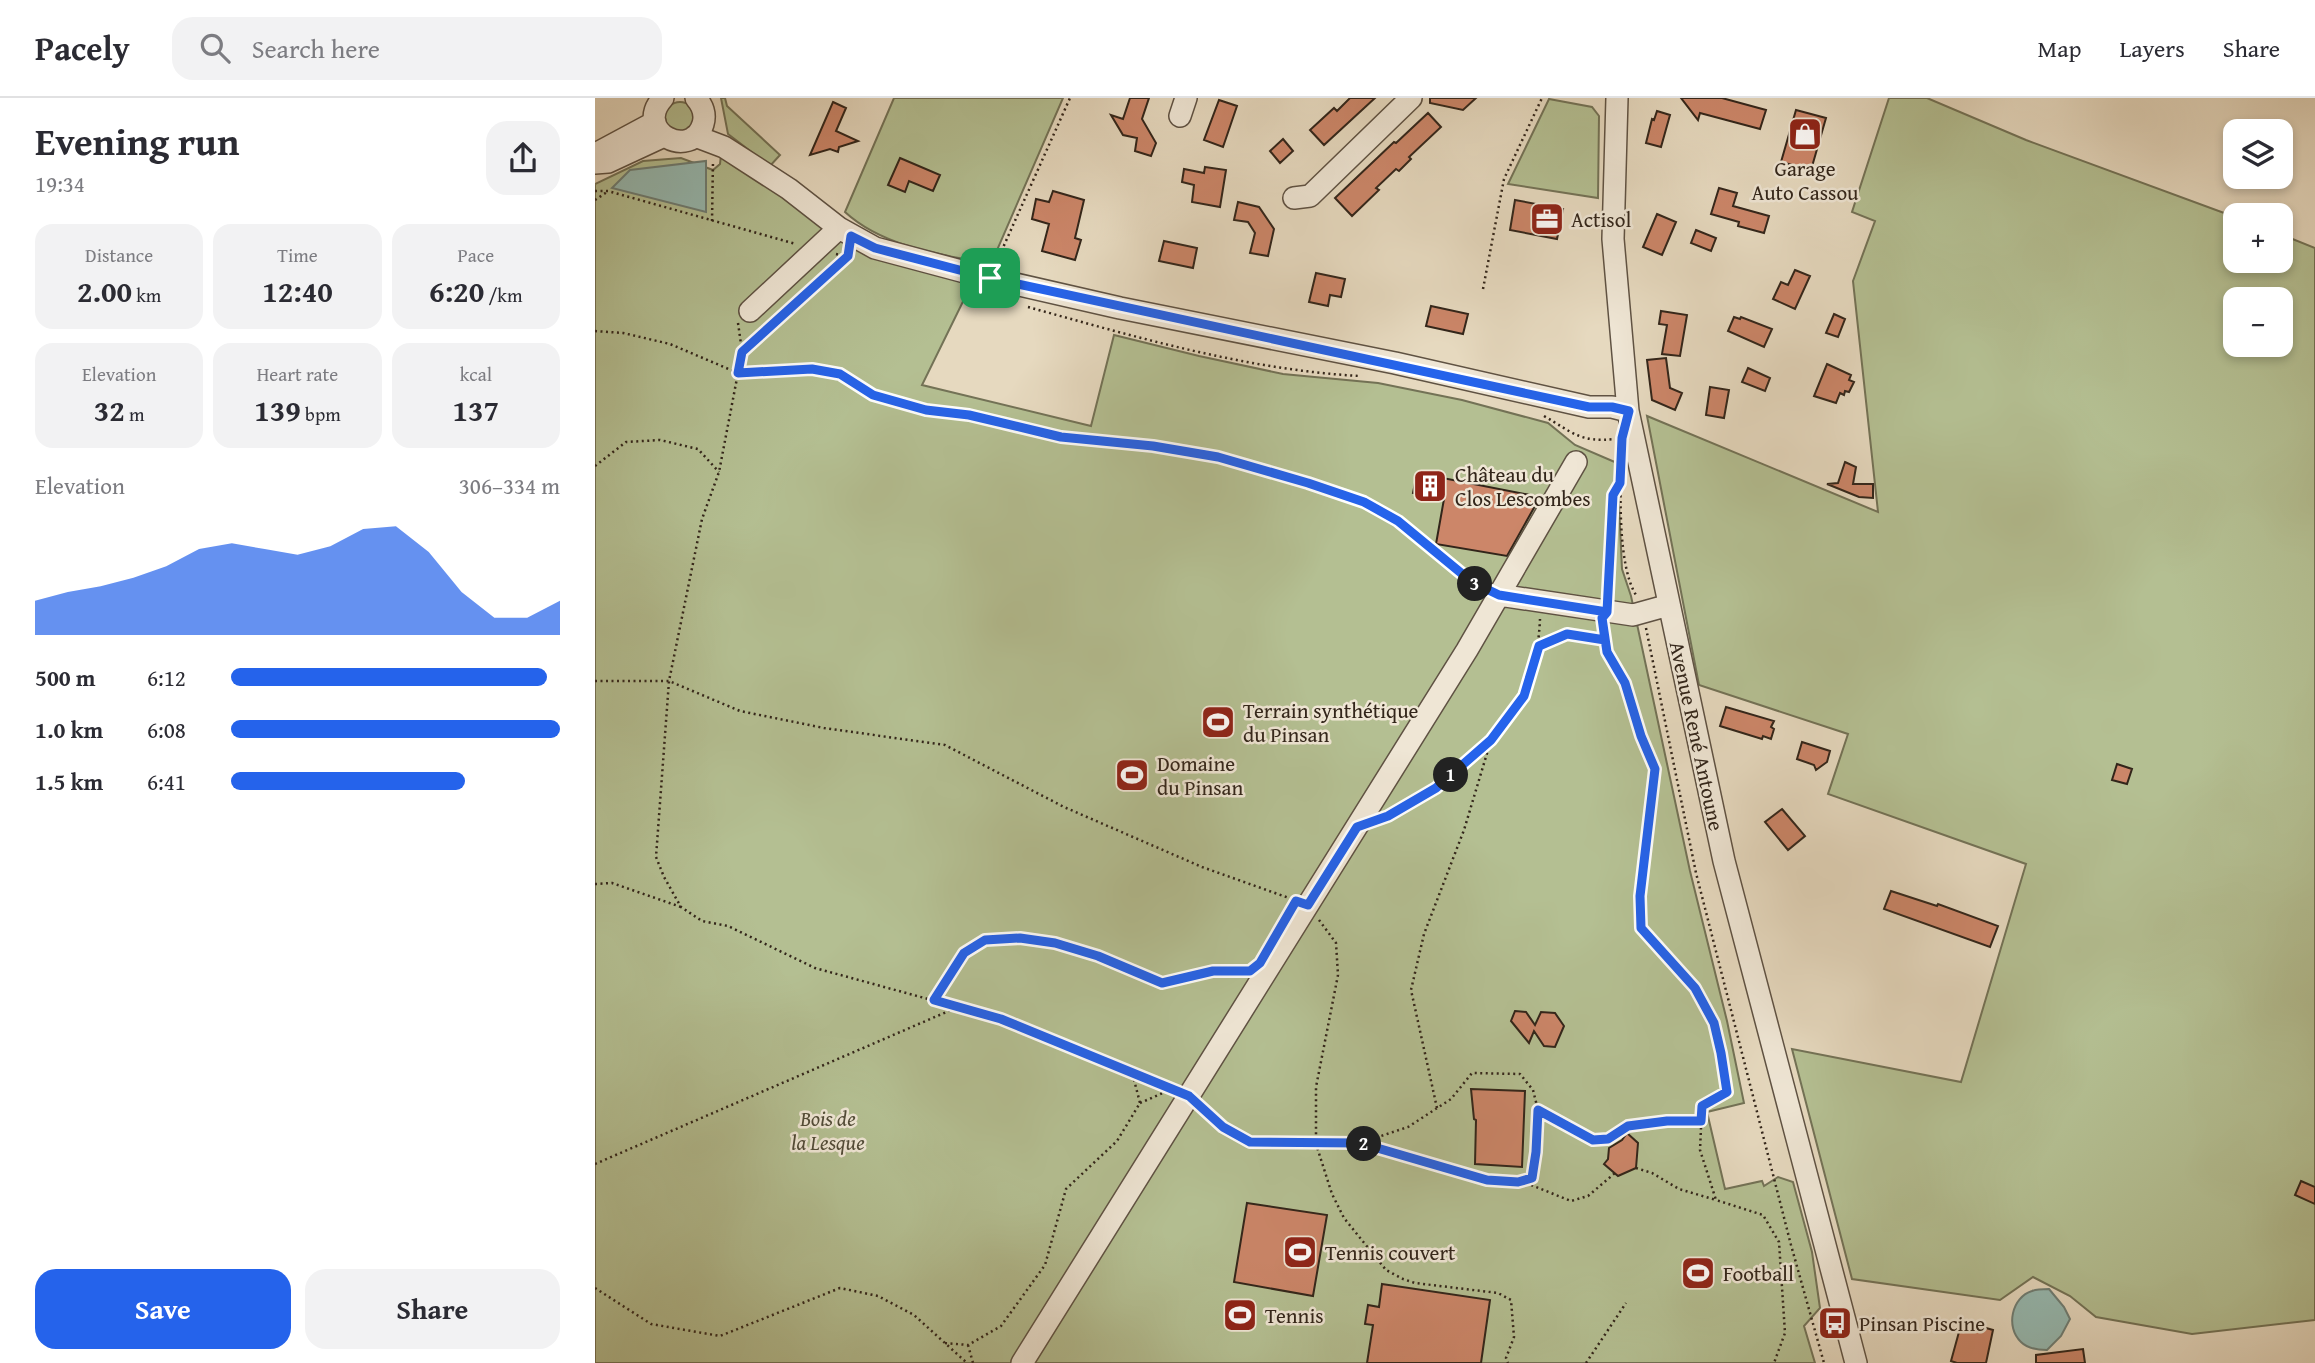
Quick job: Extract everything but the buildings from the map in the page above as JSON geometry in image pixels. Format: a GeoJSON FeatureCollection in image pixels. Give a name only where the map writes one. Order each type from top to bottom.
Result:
{"type":"FeatureCollection","features":[{"type":"Feature","properties":{"kind":"street"},"geometry":{"type":"LineString","coordinates":[[659,129],[657,106],[663,98]]}},
{"type":"Feature","properties":{"kind":"street"},"geometry":{"type":"LineString","coordinates":[[1294,198],[1310,196],[1411,98]]}},
{"type":"Feature","properties":{"kind":"street"},"geometry":{"type":"LineString","coordinates":[[659,129],[680,142],[699,130],[704,113],[699,99]]}},
{"type":"Feature","properties":{"kind":"street","name":"Avenue René Antoune"},"geometry":{"type":"LineString","coordinates":[[1613,99],[1613,239],[1629,411],[1724,860],[1856,1363]]}},
{"type":"Feature","properties":{"kind":"street"},"geometry":{"type":"LineString","coordinates":[[595,155],[659,129]]}},
{"type":"Feature","properties":{"kind":"street"},"geometry":{"type":"LineString","coordinates":[[595,163],[608,162],[659,129]]}},
{"type":"Feature","properties":{"kind":"street"},"geometry":{"type":"LineString","coordinates":[[699,130],[718,150],[789,189],[845,232],[875,248],[990,278],[1589,407],[1612,407],[1629,411]]}},
{"type":"Feature","properties":{"kind":"street"},"geometry":{"type":"LineString","coordinates":[[750,310],[845,232]]}},
{"type":"Feature","properties":{"kind":"street"},"geometry":{"type":"LineString","coordinates":[[1022,1363],[1181,1092],[1308,905],[1357,827],[1499,595],[1576,462]]}},
{"type":"Feature","properties":{"kind":"street"},"geometry":{"type":"LineString","coordinates":[[1499,595],[1633,615],[1669,605]]}},
{"type":"Feature","properties":{"kind":"path"},"geometry":{"type":"LineString","coordinates":[[990,278],[1070,98]]}},
{"type":"Feature","properties":{"kind":"path"},"geometry":{"type":"LineString","coordinates":[[1483,289],[1504,179],[1542,98]]}},
{"type":"Feature","properties":{"kind":"path"},"geometry":{"type":"LineString","coordinates":[[712,222],[718,150]]}},
{"type":"Feature","properties":{"kind":"path"},"geometry":{"type":"LineString","coordinates":[[595,200],[608,191]]}},
{"type":"Feature","properties":{"kind":"path"},"geometry":{"type":"LineString","coordinates":[[742,352],[848,256],[845,232]]}},
{"type":"Feature","properties":{"kind":"path"},"geometry":{"type":"LineString","coordinates":[[681,907],[656,857],[670,681],[702,519],[719,472],[742,352],[738,323],[750,310]]}},
{"type":"Feature","properties":{"kind":"path"},"geometry":{"type":"LineString","coordinates":[[595,331],[623,333],[670,344],[738,373],[812,369],[840,374],[873,395],[926,410],[969,415],[1061,437],[1153,446],[1218,457],[1308,483],[1364,502],[1398,521],[1472,582],[1499,595]]}},
{"type":"Feature","properties":{"kind":"path"},"geometry":{"type":"LineString","coordinates":[[595,466],[626,442],[660,440],[698,449],[719,472]]}},
{"type":"Feature","properties":{"kind":"path"},"geometry":{"type":"LineString","coordinates":[[1621,461],[1625,568],[1631,587],[1640,602],[1696,873],[1791,1245],[1824,1363]]}},
{"type":"Feature","properties":{"kind":"path"},"geometry":{"type":"LineString","coordinates":[[1620,483],[1613,495],[1607,612],[1602,618],[1607,652],[1625,683],[1641,736],[1655,769],[1640,896],[1641,928],[1695,988],[1714,1023],[1727,1092],[1702,1106],[1700,1150],[1716,1200]]}},
{"type":"Feature","properties":{"kind":"path"},"geometry":{"type":"LineString","coordinates":[[1357,827],[1388,816],[1436,788],[1491,740],[1524,696],[1539,646],[1541,601]]}},
{"type":"Feature","properties":{"kind":"path"},"geometry":{"type":"LineString","coordinates":[[1539,646],[1567,634],[1605,640]]}},
{"type":"Feature","properties":{"kind":"path"},"geometry":{"type":"LineString","coordinates":[[595,681],[670,681],[740,711],[824,729],[945,745],[1065,807],[1202,867],[1308,905],[1336,943],[1338,975],[1316,1087],[1316,1144],[1332,1194],[1344,1218],[1386,1270],[1415,1283],[1498,1293],[1511,1300],[1514,1337],[1506,1358],[1508,1363]]}},
{"type":"Feature","properties":{"kind":"path"},"geometry":{"type":"LineString","coordinates":[[1437,1108],[1411,990],[1424,933],[1464,830],[1491,740]]}},
{"type":"Feature","properties":{"kind":"path"},"geometry":{"type":"LineString","coordinates":[[595,884],[612,883],[681,907],[702,921],[728,926],[815,968],[1001,1019],[1181,1092],[1223,1127],[1250,1142],[1360,1143],[1408,1127],[1451,1099],[1472,1073],[1520,1074],[1533,1090],[1538,1110],[1532,1178],[1521,1181],[1487,1180],[1360,1143]]}},
{"type":"Feature","properties":{"kind":"path"},"geometry":{"type":"LineString","coordinates":[[934,1000],[964,953],[985,940],[1020,938],[1055,943],[1098,956],[1162,983],[1213,971],[1250,971]]}},
{"type":"Feature","properties":{"kind":"path"},"geometry":{"type":"LineString","coordinates":[[595,1164],[958,1007]]}},
{"type":"Feature","properties":{"kind":"path"},"geometry":{"type":"LineString","coordinates":[[1132,1072],[1140,1103]]}},
{"type":"Feature","properties":{"kind":"path"},"geometry":{"type":"LineString","coordinates":[[946,1343],[968,1345],[1001,1326],[1045,1265],[1066,1189],[1117,1142],[1140,1103],[1181,1092]]}},
{"type":"Feature","properties":{"kind":"path"},"geometry":{"type":"LineString","coordinates":[[1538,1110],[1593,1140],[1608,1139],[1628,1126],[1667,1121],[1701,1121]]}},
{"type":"Feature","properties":{"kind":"path"},"geometry":{"type":"LineString","coordinates":[[1636,1168],[1652,1173],[1679,1189],[1763,1216],[1779,1242],[1785,1333],[1774,1363]]}},
{"type":"Feature","properties":{"kind":"path"},"geometry":{"type":"LineString","coordinates":[[1521,1181],[1571,1201],[1588,1196],[1615,1173]]}},
{"type":"Feature","properties":{"kind":"path"},"geometry":{"type":"LineString","coordinates":[[595,1288],[651,1324],[720,1336],[840,1288],[879,1296],[913,1315],[967,1363]]}},
{"type":"Feature","properties":{"kind":"path"},"geometry":{"type":"LineString","coordinates":[[1586,1363],[1626,1303]]}},
{"type":"Feature","properties":{"kind":"path"},"geometry":{"type":"LineString","coordinates":[[968,1345],[973,1363]]}},
{"type":"Feature","properties":{"kind":"green space"},"geometry":{"type":"Polygon","coordinates":[[[721,98],[725,98],[727,106],[780,155],[770,166],[728,134],[721,98]]]}},
{"type":"Feature","properties":{"kind":"green space"},"geometry":{"type":"Polygon","coordinates":[[[894,98],[1063,98],[991,264],[914,248],[877,234],[845,212],[894,98]]]}},
{"type":"Feature","properties":{"kind":"green space"},"geometry":{"type":"Polygon","coordinates":[[[1889,98],[1927,98],[2026,140],[2223,213],[2223,273],[2293,273],[2293,239],[2315,248],[2315,1320],[2192,1334],[2096,1317],[2070,1296],[2033,1277],[2000,1300],[1852,1279],[1792,1049],[1961,1082],[2026,864],[1828,794],[1848,734],[1699,685],[1647,416],[1878,512],[1853,281],[1875,221],[1852,212],[1889,98]]]}},
{"type":"Feature","properties":{"kind":"green space"},"geometry":{"type":"Polygon","coordinates":[[[1549,99],[1592,107],[1599,116],[1598,198],[1508,184],[1549,99]]]}},
{"type":"Feature","properties":{"kind":"green space"},"geometry":{"type":"Polygon","coordinates":[[[680,102],[690,107],[695,117],[690,127],[680,132],[670,127],[665,117],[670,107],[680,102]]]}},
{"type":"Feature","properties":{"kind":"green space","name":"Domaine du Pinsan"},"geometry":{"type":"Polygon","coordinates":[[[721,155],[839,228],[976,275],[922,385],[1091,426],[1114,335],[1283,374],[1378,383],[1462,400],[1548,423],[1575,445],[1617,463],[1622,569],[1631,596],[1690,871],[1744,1103],[1707,1112],[1725,1189],[1762,1181],[1764,1186],[1778,1177],[1793,1182],[1812,1252],[1820,1308],[1804,1326],[1815,1363],[595,1363],[595,184],[643,161],[681,158],[713,170],[720,164],[721,155]]]}},
{"type":"Feature","properties":{"kind":"water"},"geometry":{"type":"Polygon","coordinates":[[[706,161],[706,212],[612,188],[630,170],[706,161]]]}},
{"type":"Feature","properties":{"kind":"water"},"geometry":{"type":"Polygon","coordinates":[[[2049,1289],[2070,1319],[2061,1336],[2047,1350],[2033,1349],[2016,1336],[2013,1313],[2025,1294],[2049,1289]]]}},
{"type":"Feature","properties":{"kind":"place","name":"Garage Auto Cassou"},"geometry":{"type":"Point","coordinates":[1805,134]}},
{"type":"Feature","properties":{"kind":"place","name":"Actisol"},"geometry":{"type":"Point","coordinates":[1547,219]}},
{"type":"Feature","properties":{"kind":"place","name":"Château du Clos Lescombes"},"geometry":{"type":"Point","coordinates":[1430,486]}},
{"type":"Feature","properties":{"kind":"place","name":"Terrain synthétique du Pinsan"},"geometry":{"type":"Point","coordinates":[1218,722]}},
{"type":"Feature","properties":{"kind":"place","name":"Domaine du Pinsan"},"geometry":{"type":"Point","coordinates":[1132,775]}},
{"type":"Feature","properties":{"kind":"place","name":"Tennis couvert"},"geometry":{"type":"Point","coordinates":[1300,1252]}},
{"type":"Feature","properties":{"kind":"place","name":"Football"},"geometry":{"type":"Point","coordinates":[1698,1273]}},
{"type":"Feature","properties":{"kind":"place","name":"Tennis"},"geometry":{"type":"Point","coordinates":[1240,1315]}},
{"type":"Feature","properties":{"kind":"place","name":"Pinsan Piscine"},"geometry":{"type":"Point","coordinates":[1835,1323]}},
{"type":"Feature","properties":{"kind":"route"},"geometry":{"type":"LineString","coordinates":[[990,278],[875,248],[851,236],[848,256],[742,352],[738,373],[812,369],[840,374],[873,395],[926,410],[969,415],[1061,437],[1153,446],[1218,457],[1364,502],[1398,521],[1472,582],[1499,595],[1607,612],[1602,618],[1607,652],[1625,683],[1641,736],[1655,769],[1640,896],[1641,928],[1695,988],[1714,1023],[1721,1053],[1727,1092],[1702,1106],[1701,1121],[1667,1121],[1628,1126],[1608,1139],[1593,1140],[1538,1110],[1532,1178],[1518,1182],[1487,1180],[1360,1143],[1250,1142],[1223,1127],[1189,1096],[1159,1082],[1001,1019],[934,1000],[964,953],[985,940],[1020,938],[1055,943],[1098,956],[1162,983],[1213,971],[1250,971],[1260,963],[1296,901],[1308,905],[1357,827],[1388,816],[1436,788],[1491,740],[1524,696],[1539,646],[1567,634],[1605,640],[1602,618],[1607,612],[1613,495],[1620,483],[1622,438],[1629,411],[1612,407],[1589,407],[1395,363],[990,278]]}},
{"type":"Feature","properties":{"kind":"park label","name":"Bois de la Lesque"},"geometry":{"type":"Point","coordinates":[828,1130]}}]}
